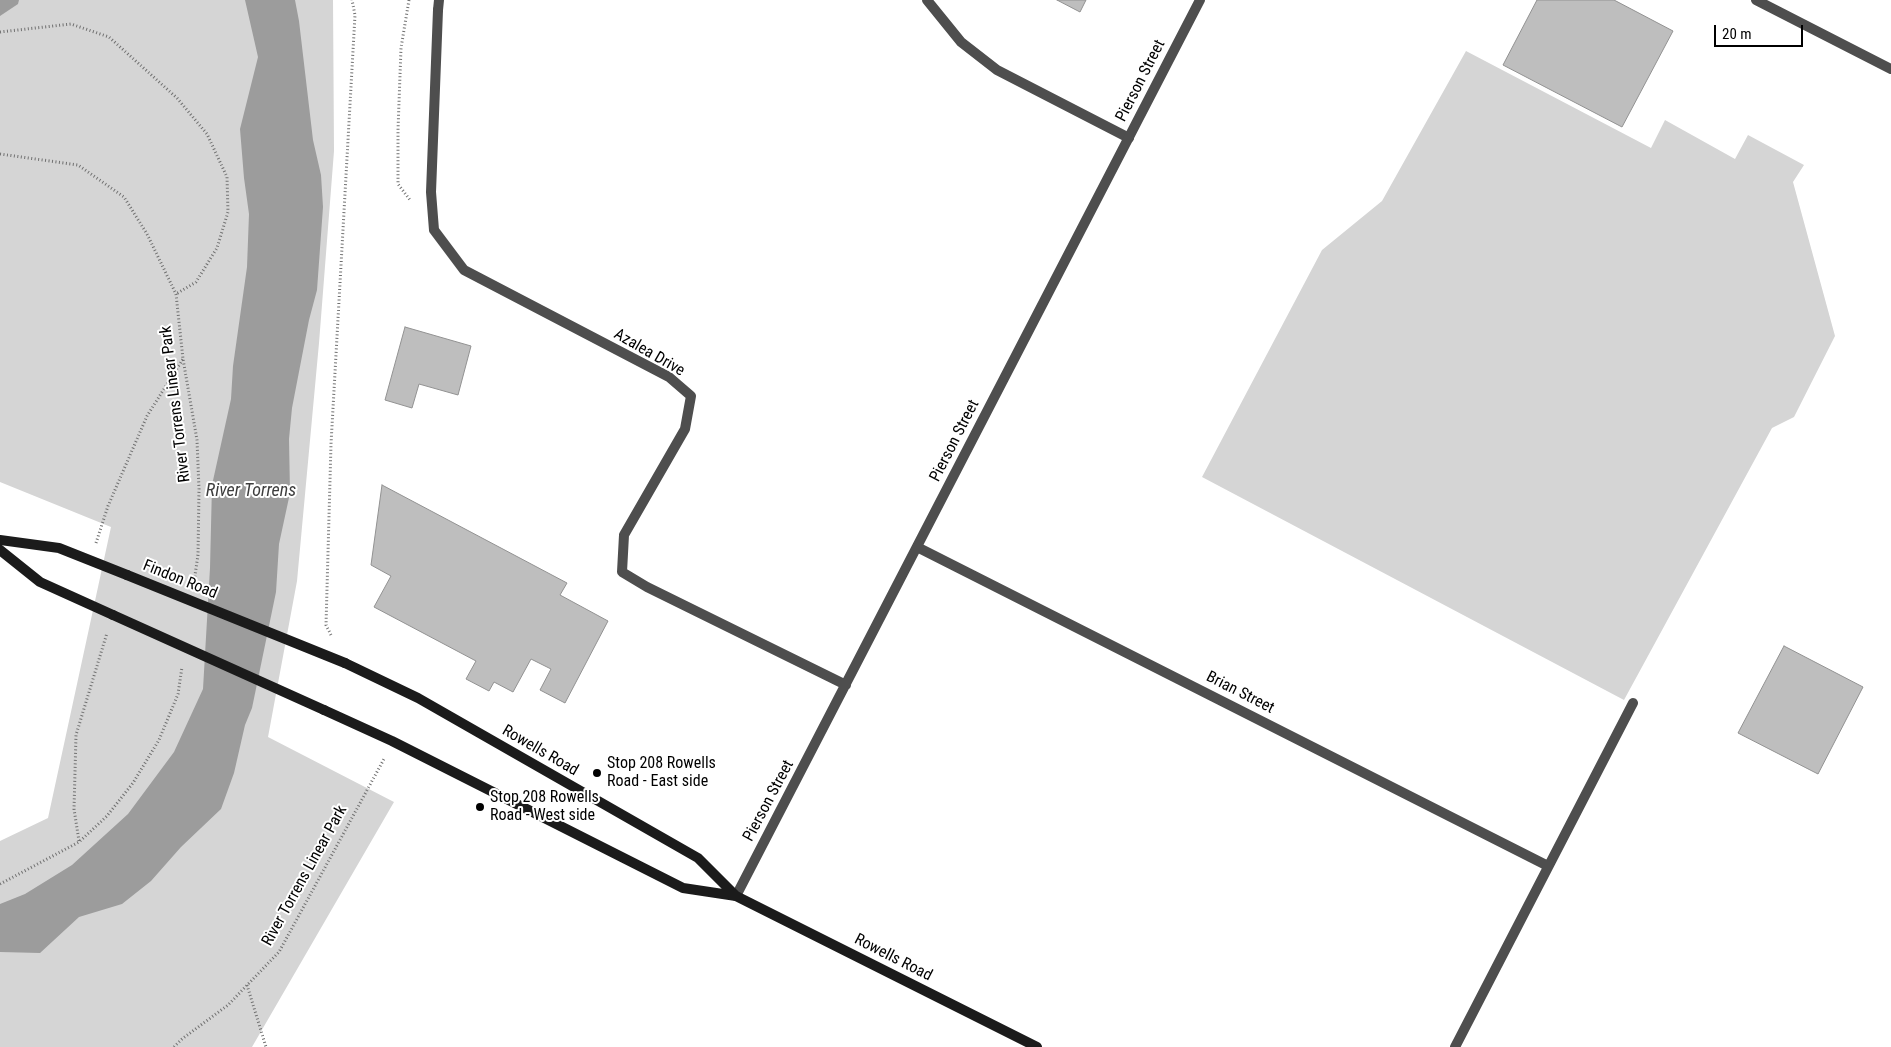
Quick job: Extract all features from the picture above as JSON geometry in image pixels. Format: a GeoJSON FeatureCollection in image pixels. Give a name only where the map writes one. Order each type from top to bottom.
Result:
{"type":"FeatureCollection","features":[{"type":"Feature","properties":{"kind":"main road","name":"Findon Road"},"geometry":{"type":"LineString","coordinates":[[0,540],[58,548],[344,663]]}},
{"type":"Feature","properties":{"kind":"main road"},"geometry":{"type":"LineString","coordinates":[[0,550],[40,582],[113,615]]}},
{"type":"Feature","properties":{"kind":"main road","name":"Rowells Road"},"geometry":{"type":"LineString","coordinates":[[113,615],[392,742],[682,888],[736,896],[1037,1047]]}},
{"type":"Feature","properties":{"kind":"main road","name":"Rowells Road"},"geometry":{"type":"LineString","coordinates":[[344,663],[418,698],[698,858],[736,896]]}},
{"type":"Feature","properties":{"kind":"street"},"geometry":{"type":"LineString","coordinates":[[927,0],[961,42],[997,70],[1129,138]]}},
{"type":"Feature","properties":{"kind":"street","name":"Pierson Street"},"geometry":{"type":"LineString","coordinates":[[736,896],[1200,0]]}},
{"type":"Feature","properties":{"kind":"street"},"geometry":{"type":"LineString","coordinates":[[1756,0],[1891,69]]}},
{"type":"Feature","properties":{"kind":"street"},"geometry":{"type":"LineString","coordinates":[[434,230],[431,192],[439,5]]}},
{"type":"Feature","properties":{"kind":"street","name":"Azalea Drive"},"geometry":{"type":"LineString","coordinates":[[434,230],[464,270],[668,377],[691,396],[686,429],[624,535],[622,572],[648,587],[846,685]]}},
{"type":"Feature","properties":{"kind":"street","name":"Brian Street"},"geometry":{"type":"LineString","coordinates":[[917,547],[1548,866]]}},
{"type":"Feature","properties":{"kind":"street"},"geometry":{"type":"LineString","coordinates":[[1455,1047],[1633,702]]}},
{"type":"Feature","properties":{"kind":"path"},"geometry":{"type":"LineString","coordinates":[[344,663],[326,625],[331,444],[355,15],[352,0]]}},
{"type":"Feature","properties":{"kind":"path"},"geometry":{"type":"LineString","coordinates":[[408,0],[401,48],[398,184],[434,230]]}},
{"type":"Feature","properties":{"kind":"path"},"geometry":{"type":"LineString","coordinates":[[0,32],[71,24],[109,37],[177,98],[207,134],[227,177],[228,212],[217,248],[212,257],[196,282],[176,294]]}},
{"type":"Feature","properties":{"kind":"path","name":"River Torrens Linear Park"},"geometry":{"type":"LineString","coordinates":[[0,154],[78,165],[124,197],[147,234],[176,294],[183,359],[197,440],[199,489],[198,556],[194,585]]}},
{"type":"Feature","properties":{"kind":"path"},"geometry":{"type":"LineString","coordinates":[[89,560],[108,506],[147,416],[183,359]]}},
{"type":"Feature","properties":{"kind":"path"},"geometry":{"type":"LineString","coordinates":[[79,842],[74,809],[76,735],[113,615]]}},
{"type":"Feature","properties":{"kind":"path"},"geometry":{"type":"LineString","coordinates":[[0,884],[79,842],[107,816],[133,783],[159,740],[178,694],[182,664]]}},
{"type":"Feature","properties":{"kind":"path","name":"River Torrens Linear Park"},"geometry":{"type":"LineString","coordinates":[[174,1047],[228,1005],[279,952],[392,742]]}},
{"type":"Feature","properties":{"kind":"path"},"geometry":{"type":"LineString","coordinates":[[248,985],[266,1047]]}},
{"type":"Feature","properties":{"kind":"shaded area"},"geometry":{"type":"Polygon","coordinates":[[[0,0],[333,0],[334,151],[319,343],[297,581],[268,737],[394,802],[252,1047],[0,1047],[0,841],[48,818],[111,527],[0,482],[0,0]]]}},
{"type":"Feature","properties":{"kind":"shaded area"},"geometry":{"type":"Polygon","coordinates":[[[1466,51],[1651,148],[1665,120],[1735,159],[1748,135],[1804,165],[1793,182],[1835,336],[1794,417],[1772,428],[1624,700],[1202,477],[1322,250],[1382,201],[1466,51]]]}},
{"type":"Feature","properties":{"kind":"water"},"geometry":{"type":"Polygon","coordinates":[[[0,0],[19,0],[18,4],[0,16],[0,0]]]}},
{"type":"Feature","properties":{"kind":"water","name":"River Torrens"},"geometry":{"type":"Polygon","coordinates":[[[245,0],[295,0],[313,140],[321,175],[323,207],[317,290],[309,320],[292,408],[289,439],[290,493],[279,544],[276,592],[252,708],[245,725],[234,773],[221,809],[181,847],[151,881],[122,904],[79,917],[40,953],[0,952],[0,904],[25,894],[72,865],[128,814],[174,752],[203,689],[210,568],[212,485],[231,399],[233,366],[247,267],[249,214],[240,129],[258,57],[245,0]]]}},
{"type":"Feature","properties":{"kind":"building"},"geometry":{"type":"Polygon","coordinates":[[[1057,0],[1086,0],[1080,12],[1057,0]]]}},
{"type":"Feature","properties":{"kind":"building"},"geometry":{"type":"Polygon","coordinates":[[[1537,0],[1614,0],[1673,31],[1622,127],[1503,65],[1537,0]]]}},
{"type":"Feature","properties":{"kind":"building"},"geometry":{"type":"Polygon","coordinates":[[[405,327],[471,346],[458,395],[419,384],[412,408],[385,400],[405,327]]]}},
{"type":"Feature","properties":{"kind":"building"},"geometry":{"type":"Polygon","coordinates":[[[382,485],[567,583],[560,595],[608,621],[565,703],[540,690],[551,669],[531,659],[513,692],[494,682],[489,691],[466,679],[476,661],[374,607],[391,576],[371,565],[382,485]]]}},
{"type":"Feature","properties":{"kind":"building"},"geometry":{"type":"Polygon","coordinates":[[[1784,646],[1863,687],[1818,774],[1738,733],[1784,646]]]}},
{"type":"Feature","properties":{"kind":"place","name":"Stop 208 Rowells Road - East side"},"geometry":{"type":"Point","coordinates":[597,773]}},
{"type":"Feature","properties":{"kind":"place","name":"Stop 208 Rowells Road - West side"},"geometry":{"type":"Point","coordinates":[480,807]}}]}
